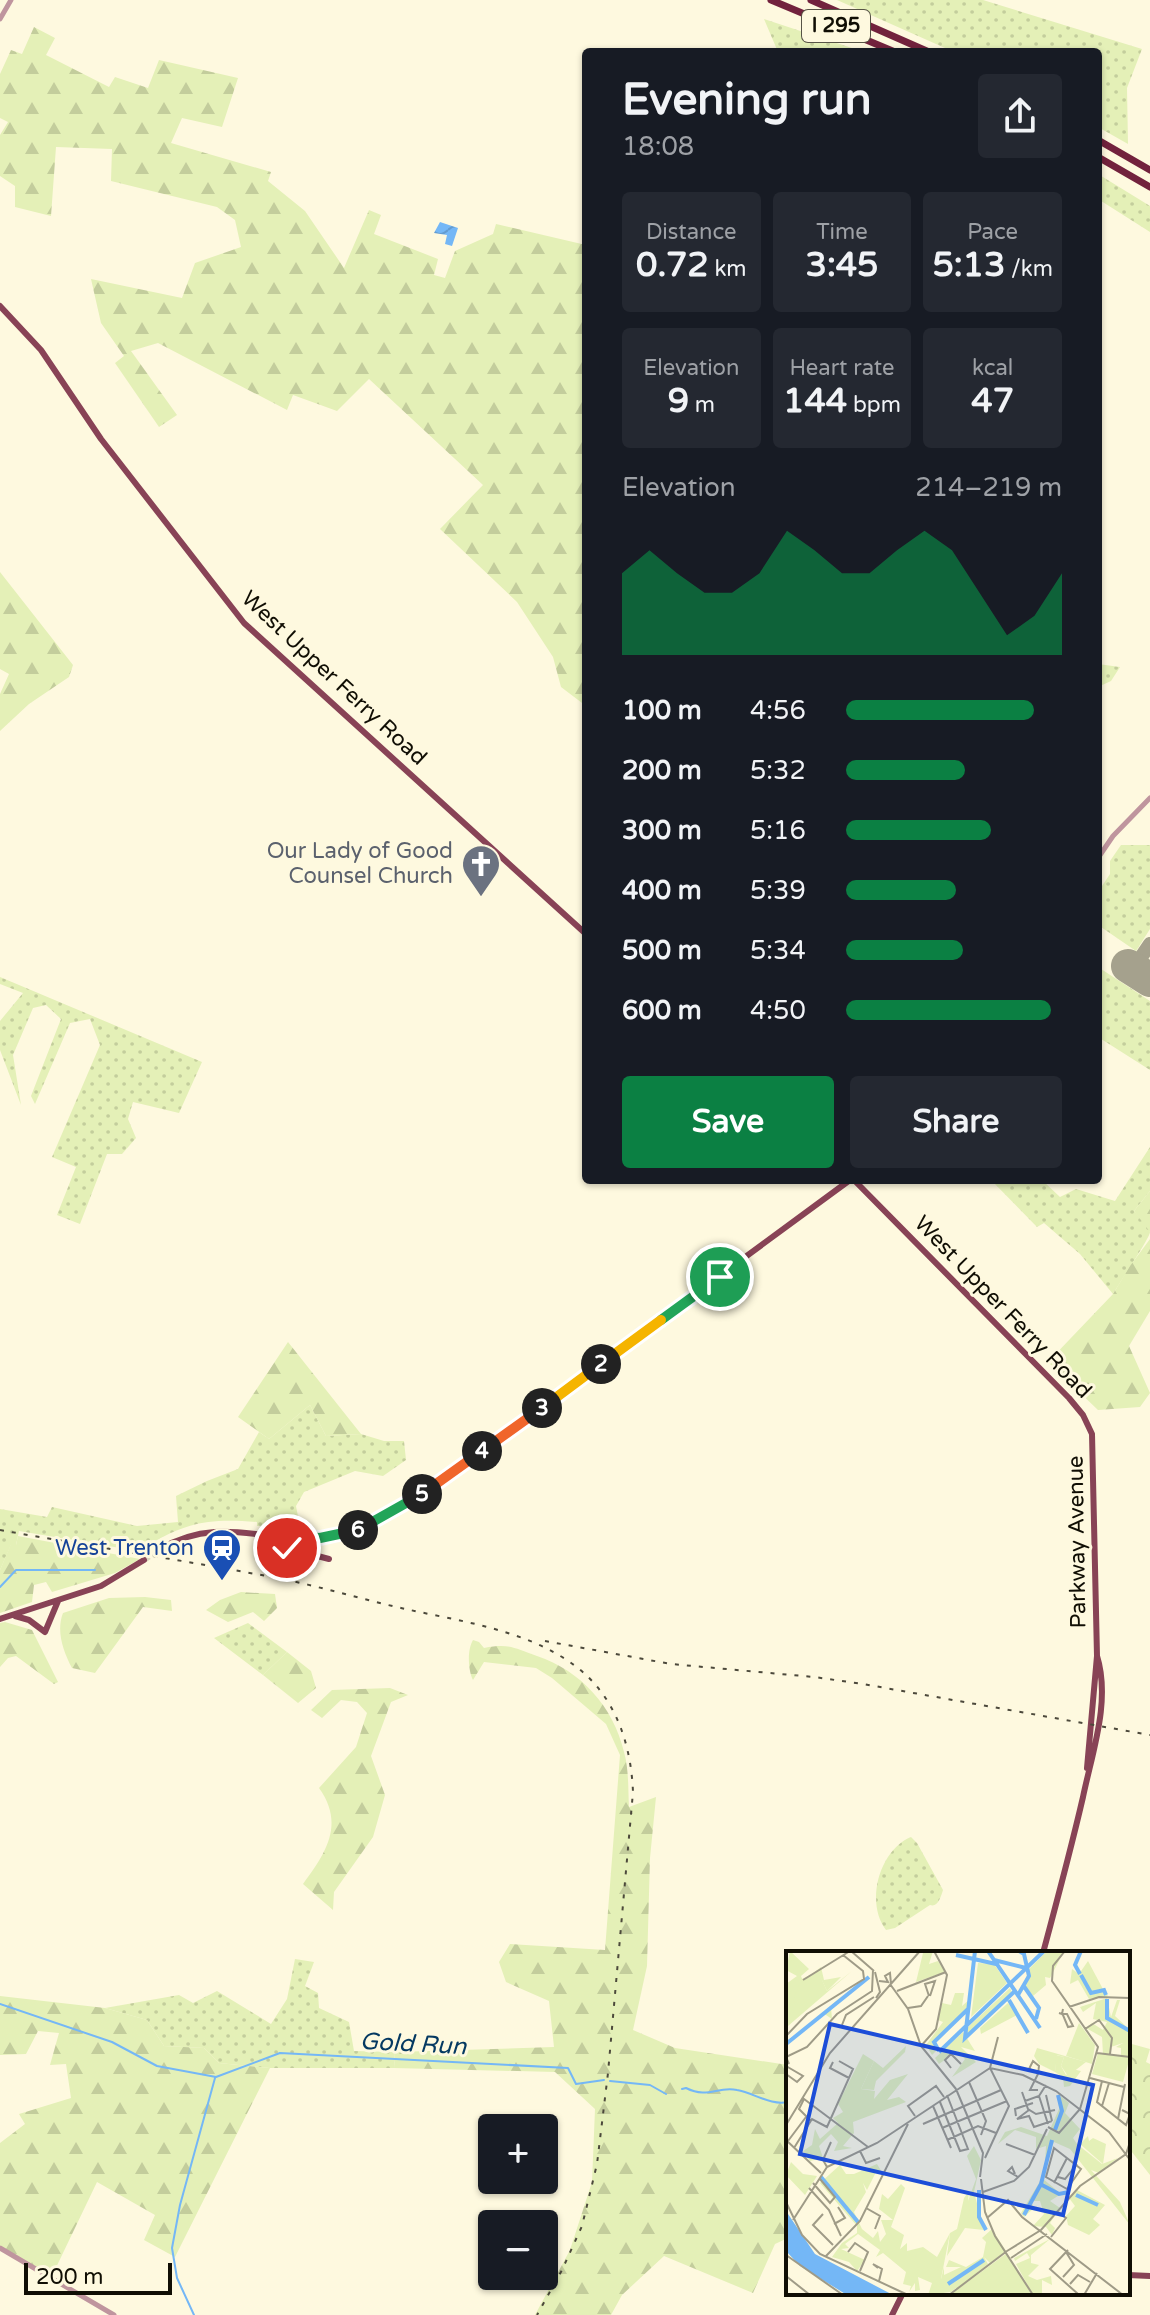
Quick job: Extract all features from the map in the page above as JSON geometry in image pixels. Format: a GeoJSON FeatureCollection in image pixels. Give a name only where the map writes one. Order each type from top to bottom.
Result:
{"type":"FeatureCollection","features":[{"type":"Feature","properties":{"kind":"highway","name":"I 295"},"geometry":{"type":"LineString","coordinates":[[771,0],[885,48]]}},
{"type":"Feature","properties":{"kind":"highway","name":"I 295"},"geometry":{"type":"LineString","coordinates":[[811,0],[920,48]]}},
{"type":"Feature","properties":{"kind":"highway"},"geometry":{"type":"LineString","coordinates":[[1102,142],[1150,170]]}},
{"type":"Feature","properties":{"kind":"highway"},"geometry":{"type":"LineString","coordinates":[[1102,159],[1150,187]]}},
{"type":"Feature","properties":{"kind":"main road","name":"West Upper Ferry Road"},"geometry":{"type":"LineString","coordinates":[[0,306],[41,350],[114,457],[244,623],[582,930]]}},
{"type":"Feature","properties":{"kind":"main road"},"geometry":{"type":"LineString","coordinates":[[160,1549],[187,1535],[210,1531],[320,1538],[344,1535],[369,1526],[405,1505],[847,1184]]}},
{"type":"Feature","properties":{"kind":"main road","name":"West Upper Ferry Road"},"geometry":{"type":"LineString","coordinates":[[856,1184],[1043,1371],[1083,1415],[1089,1427]]}},
{"type":"Feature","properties":{"kind":"main road","name":"Parkway Avenue"},"geometry":{"type":"LineString","coordinates":[[1044,1951],[1094,1752],[1099,1717],[1093,1442],[1089,1427]]}},
{"type":"Feature","properties":{"kind":"main road"},"geometry":{"type":"LineString","coordinates":[[282,1535],[287,1548],[329,1559]]}},
{"type":"Feature","properties":{"kind":"main road"},"geometry":{"type":"LineString","coordinates":[[0,1619],[101,1586],[144,1560]]}},
{"type":"Feature","properties":{"kind":"main road"},"geometry":{"type":"LineString","coordinates":[[12,1616],[29,1620],[45,1632],[58,1601]]}},
{"type":"Feature","properties":{"kind":"main road"},"geometry":{"type":"LineString","coordinates":[[1130,2275],[1150,2276]]}},
{"type":"Feature","properties":{"kind":"main road"},"geometry":{"type":"LineString","coordinates":[[892,2315],[902,2295]]}},
{"type":"Feature","properties":{"kind":"street"},"geometry":{"type":"LineString","coordinates":[[0,19],[11,0]]}},
{"type":"Feature","properties":{"kind":"street"},"geometry":{"type":"LineString","coordinates":[[1102,852],[1113,836],[1150,798]]}},
{"type":"Feature","properties":{"kind":"street"},"geometry":{"type":"LineString","coordinates":[[1142,806],[1150,811]]}},
{"type":"Feature","properties":{"kind":"street"},"geometry":{"type":"LineString","coordinates":[[0,2248],[114,2315]]}},
{"type":"Feature","properties":{"kind":"green space"},"geometry":{"type":"Polygon","coordinates":[[[837,0],[983,0],[1142,49],[1127,88],[1128,144],[1102,129],[1102,48],[945,48],[837,0]]]}},
{"type":"Feature","properties":{"kind":"green space"},"geometry":{"type":"Polygon","coordinates":[[[764,19],[852,48],[776,48],[764,19]]]}},
{"type":"Feature","properties":{"kind":"green space"},"geometry":{"type":"Polygon","coordinates":[[[34,27],[55,38],[46,55],[109,87],[115,77],[148,88],[159,60],[238,78],[222,127],[182,118],[171,143],[271,172],[268,181],[305,211],[344,268],[369,210],[381,215],[374,234],[438,259],[434,275],[445,278],[455,251],[493,234],[496,224],[582,244],[582,703],[561,687],[553,657],[517,602],[440,529],[483,485],[369,379],[337,411],[293,395],[287,410],[158,343],[131,351],[177,415],[159,427],[115,363],[124,356],[101,323],[91,279],[182,298],[195,263],[241,247],[235,220],[217,207],[111,181],[112,149],[56,147],[51,216],[15,207],[15,186],[0,176],[0,135],[8,122],[0,118],[0,74],[11,50],[22,54],[34,27]]]}},
{"type":"Feature","properties":{"kind":"green space"},"geometry":{"type":"Polygon","coordinates":[[[1102,176],[1150,206],[1150,232],[1102,202],[1102,176]]]}},
{"type":"Feature","properties":{"kind":"green space"},"geometry":{"type":"Polygon","coordinates":[[[0,572],[73,665],[69,677],[29,704],[0,731],[0,694],[9,674],[0,669],[0,572]]]}},
{"type":"Feature","properties":{"kind":"green space"},"geometry":{"type":"Polygon","coordinates":[[[1102,665],[1120,667],[1111,681],[1102,685],[1102,665]]]}},
{"type":"Feature","properties":{"kind":"green space"},"geometry":{"type":"Polygon","coordinates":[[[1121,845],[1150,845],[1150,929],[1136,951],[1102,928],[1102,886],[1110,874],[1110,861],[1121,845]]]}},
{"type":"Feature","properties":{"kind":"green space"},"geometry":{"type":"Polygon","coordinates":[[[1102,970],[1150,1001],[1150,1070],[1102,1040],[1102,970]]]}},
{"type":"Feature","properties":{"kind":"green space"},"geometry":{"type":"Polygon","coordinates":[[[0,977],[202,1062],[179,1113],[133,1102],[128,1119],[136,1138],[122,1154],[107,1154],[80,1224],[57,1215],[76,1167],[52,1157],[100,1045],[90,1019],[70,1023],[35,1104],[31,1096],[61,1019],[46,1005],[33,1008],[13,1055],[21,1105],[0,1050],[0,1021],[23,993],[0,984],[0,977]]]}},
{"type":"Feature","properties":{"kind":"green space"},"geometry":{"type":"Polygon","coordinates":[[[1150,1147],[1150,1191],[1134,1211],[1150,1232],[1149,1236],[1113,1294],[1080,1254],[1044,1223],[1037,1227],[995,1184],[1046,1184],[1060,1197],[1076,1189],[1115,1201],[1150,1147]]]}},
{"type":"Feature","properties":{"kind":"green space"},"geometry":{"type":"Polygon","coordinates":[[[1150,1191],[1150,1232],[1134,1211],[1150,1191]]]}},
{"type":"Feature","properties":{"kind":"green space"},"geometry":{"type":"Polygon","coordinates":[[[1150,1239],[1150,1311],[1129,1346],[1150,1393],[1140,1407],[1098,1410],[1048,1362],[1113,1294],[1150,1239]]]}},
{"type":"Feature","properties":{"kind":"green space"},"geometry":{"type":"Polygon","coordinates":[[[288,1342],[361,1434],[326,1436],[310,1405],[269,1439],[238,1417],[288,1342]]]}},
{"type":"Feature","properties":{"kind":"green space"},"geometry":{"type":"Polygon","coordinates":[[[310,1405],[326,1436],[361,1434],[384,1441],[404,1441],[406,1460],[383,1476],[355,1471],[304,1492],[296,1506],[300,1527],[257,1526],[257,1522],[239,1521],[208,1522],[182,1528],[138,1551],[19,1531],[16,1545],[11,1545],[0,1570],[0,1509],[47,1517],[52,1507],[137,1526],[178,1522],[176,1496],[238,1469],[259,1432],[269,1439],[310,1405]]]}},
{"type":"Feature","properties":{"kind":"green space"},"geometry":{"type":"Polygon","coordinates":[[[18,1536],[140,1559],[115,1573],[52,1592],[46,1582],[34,1585],[32,1602],[0,1613],[0,1570],[11,1544],[16,1545],[18,1536]]]}},
{"type":"Feature","properties":{"kind":"green space"},"geometry":{"type":"Polygon","coordinates":[[[241,1592],[275,1594],[277,1608],[264,1621],[253,1612],[228,1622],[206,1610],[220,1600],[241,1592]]]}},
{"type":"Feature","properties":{"kind":"green space"},"geometry":{"type":"Polygon","coordinates":[[[109,1598],[171,1600],[172,1611],[143,1607],[95,1673],[72,1668],[62,1641],[60,1627],[63,1613],[109,1598]]]}},
{"type":"Feature","properties":{"kind":"green space"},"geometry":{"type":"Polygon","coordinates":[[[0,1623],[32,1630],[58,1682],[54,1684],[16,1656],[8,1658],[0,1667],[0,1623]]]}},
{"type":"Feature","properties":{"kind":"green space"},"geometry":{"type":"Polygon","coordinates":[[[248,1623],[287,1652],[263,1675],[214,1638],[248,1623]]]}},
{"type":"Feature","properties":{"kind":"green space"},"geometry":{"type":"Polygon","coordinates":[[[473,1640],[484,1648],[506,1646],[517,1649],[568,1671],[593,1692],[619,1735],[627,1765],[629,1807],[656,1797],[650,1858],[647,1966],[633,2030],[675,2048],[786,2065],[786,2239],[775,2244],[753,2293],[664,2256],[622,2295],[611,2315],[535,2315],[548,2290],[558,2290],[558,2272],[570,2250],[592,2182],[595,2109],[555,2072],[394,2068],[395,2052],[554,2047],[549,2001],[506,1982],[499,1962],[510,1944],[605,1950],[620,1755],[606,1724],[536,1668],[484,1662],[473,1680],[469,1660],[473,1640]]]}},
{"type":"Feature","properties":{"kind":"green space"},"geometry":{"type":"Polygon","coordinates":[[[287,1652],[311,1671],[316,1688],[298,1703],[263,1675],[287,1652]]]}},
{"type":"Feature","properties":{"kind":"green space"},"geometry":{"type":"Polygon","coordinates":[[[390,1688],[408,1695],[391,1702],[371,1756],[385,1795],[373,1837],[334,1892],[333,1910],[303,1884],[325,1849],[331,1826],[327,1801],[319,1788],[356,1747],[367,1713],[357,1702],[341,1700],[322,1718],[311,1710],[332,1690],[390,1688]]]}},
{"type":"Feature","properties":{"kind":"green space"},"geometry":{"type":"Polygon","coordinates":[[[911,1837],[943,1890],[935,1905],[886,1930],[877,1906],[879,1878],[891,1853],[911,1837]]]}},
{"type":"Feature","properties":{"kind":"green space"},"geometry":{"type":"Polygon","coordinates":[[[295,1959],[314,1962],[305,1986],[318,1993],[319,2008],[349,2022],[354,2051],[395,2052],[394,2068],[270,2068],[219,2063],[204,2048],[164,2046],[147,2020],[105,2008],[179,1995],[193,2003],[217,1991],[271,2024],[287,1999],[295,1959]]]}},
{"type":"Feature","properties":{"kind":"green space"},"geometry":{"type":"Polygon","coordinates":[[[0,1996],[105,2008],[147,2020],[164,2046],[204,2048],[219,2063],[270,2068],[175,2257],[144,2240],[155,2215],[97,2182],[51,2278],[0,2250],[0,2143],[25,2124],[19,2114],[71,2098],[66,2064],[50,2065],[59,2033],[38,2031],[26,2054],[0,2055],[0,1996]]]}},
{"type":"Feature","properties":{"kind":"green space"},"geometry":{"type":"Polygon","coordinates":[[[1130,2044],[1150,2049],[1146,2062],[1150,2064],[1150,2175],[1130,2150],[1130,2044]]]}},
{"type":"Feature","properties":{"kind":"water"},"geometry":{"type":"Polygon","coordinates":[[[440,222],[458,228],[452,246],[445,244],[447,235],[434,233],[440,222]]]}},
{"type":"Feature","properties":{"kind":"waterway"},"geometry":{"type":"LineString","coordinates":[[0,1587],[16,1570],[95,1570]]}},
{"type":"Feature","properties":{"kind":"waterway","name":"Gold Run"},"geometry":{"type":"LineString","coordinates":[[0,2004],[112,2042],[157,2066],[216,2077],[280,2053],[568,2068],[576,2084],[604,2080]]}},
{"type":"Feature","properties":{"kind":"waterway","name":"Gold Run"},"geometry":{"type":"LineString","coordinates":[[194,2315],[177,2278],[172,2248],[180,2205],[215,2078]]}},
{"type":"Feature","properties":{"kind":"waterway","name":"Gold Run"},"geometry":{"type":"LineString","coordinates":[[610,2081],[650,2085],[666,2094]]}},
{"type":"Feature","properties":{"kind":"waterway","name":"Gold Run"},"geometry":{"type":"LineString","coordinates":[[682,2089],[700,2092],[737,2090],[769,2101],[786,2102]]}},
{"type":"Feature","properties":{"kind":"taxiway"},"geometry":{"type":"LineString","coordinates":[[1133,969],[1150,944]]}},
{"type":"Feature","properties":{"kind":"runway"},"geometry":{"type":"LineString","coordinates":[[1128,966],[1150,980]]}},
{"type":"Feature","properties":{"kind":"tunnel"},"geometry":{"type":"LineString","coordinates":[[144,1560],[160,1549]]}},
{"type":"Feature","properties":{"kind":"railway"},"geometry":{"type":"LineString","coordinates":[[0,1530],[282,1579],[490,1628],[534,1643],[574,1665],[610,1705],[629,1756],[633,1792],[608,2073],[597,2164],[582,2226],[537,2315]]}},
{"type":"Feature","properties":{"kind":"railway"},"geometry":{"type":"LineString","coordinates":[[545,1641],[671,1664],[863,1684],[1150,1735]]}},
{"type":"Feature","properties":{"kind":"place","name":"Our Lady of Good Counsel Church"},"geometry":{"type":"Point","coordinates":[481,898]}},
{"type":"Feature","properties":{"kind":"place","name":"West Trenton"},"geometry":{"type":"Point","coordinates":[222,1582]}},
{"type":"Feature","properties":{"kind":"route"},"geometry":{"type":"LineString","coordinates":[[287,1548],[282,1535],[320,1538],[344,1535],[369,1526],[405,1505],[720,1277]]}}]}
